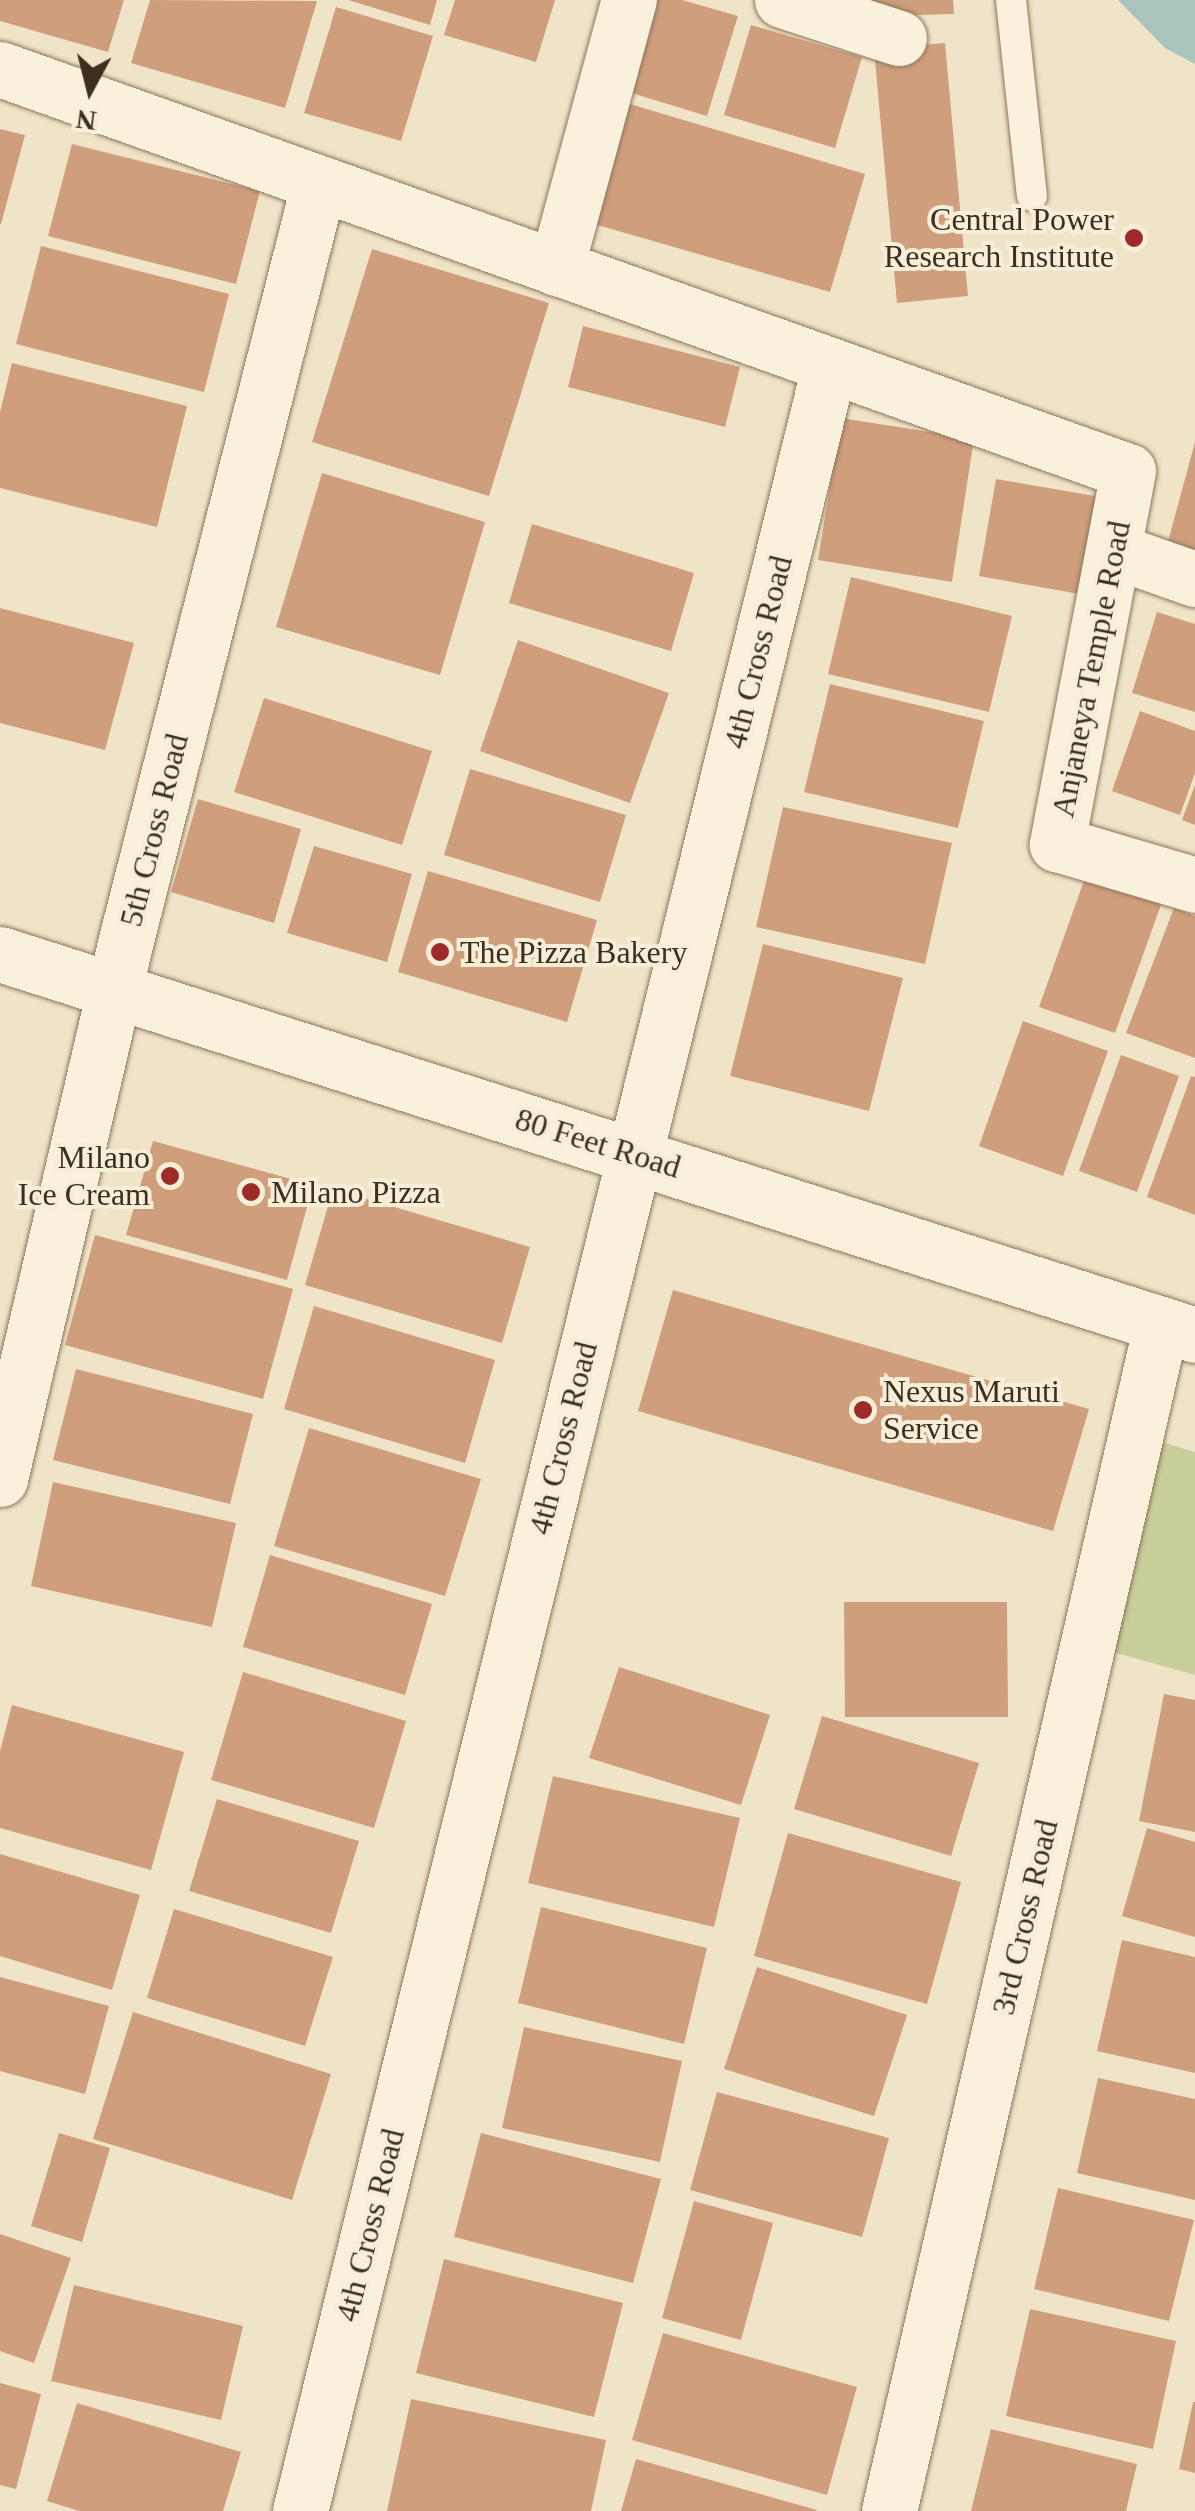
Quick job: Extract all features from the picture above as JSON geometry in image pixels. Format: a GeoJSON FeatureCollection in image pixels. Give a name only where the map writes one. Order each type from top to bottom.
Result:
{"type":"FeatureCollection","features":[{"type":"Feature","properties":{"kind":"street"},"geometry":{"type":"LineString","coordinates":[[556,268],[629,0]]}},
{"type":"Feature","properties":{"kind":"street"},"geometry":{"type":"LineString","coordinates":[[782,0],[899,38]]}},
{"type":"Feature","properties":{"kind":"street"},"geometry":{"type":"LineString","coordinates":[[0,69],[828,366]]}},
{"type":"Feature","properties":{"kind":"street","name":"5th Cross Road"},"geometry":{"type":"LineString","coordinates":[[0,1479],[114,992],[319,183]]}},
{"type":"Feature","properties":{"kind":"street","name":"Anjaneya Temple Road"},"geometry":{"type":"LineString","coordinates":[[828,366],[1128,471],[1057,844],[1195,885]]}},
{"type":"Feature","properties":{"kind":"street","name":"4th Cross Road"},"geometry":{"type":"LineString","coordinates":[[300,2511],[828,366]]}},
{"type":"Feature","properties":{"kind":"street"},"geometry":{"type":"LineString","coordinates":[[1114,551],[1195,579]]}},
{"type":"Feature","properties":{"kind":"street","name":"80 Feet Road"},"geometry":{"type":"LineString","coordinates":[[0,954],[634,1153],[1178,1330]]}},
{"type":"Feature","properties":{"kind":"street","name":"3rd Cross Road"},"geometry":{"type":"LineString","coordinates":[[889,2511],[1178,1330]]}},
{"type":"Feature","properties":{"kind":"lane"},"geometry":{"type":"LineString","coordinates":[[1011,0],[1032,196]]}},
{"type":"Feature","properties":{"kind":"green space"},"geometry":{"type":"Polygon","coordinates":[[[1162,1442],[1195,1452],[1195,1675],[1109,1651],[1162,1442]]]}},
{"type":"Feature","properties":{"kind":"water"},"geometry":{"type":"Polygon","coordinates":[[[1118,0],[1195,0],[1195,64],[1165,48],[1118,0]]]}},
{"type":"Feature","properties":{"kind":"building"},"geometry":{"type":"Polygon","coordinates":[[[0,0],[124,0],[108,52],[0,21],[0,0]]]}},
{"type":"Feature","properties":{"kind":"building"},"geometry":{"type":"Polygon","coordinates":[[[150,0],[317,1],[285,108],[131,63],[150,0]]]}},
{"type":"Feature","properties":{"kind":"building"},"geometry":{"type":"Polygon","coordinates":[[[348,0],[437,0],[430,25],[348,0]]]}},
{"type":"Feature","properties":{"kind":"building"},"geometry":{"type":"Polygon","coordinates":[[[455,0],[555,0],[536,62],[444,35],[455,0]]]}},
{"type":"Feature","properties":{"kind":"building"},"geometry":{"type":"Polygon","coordinates":[[[638,0],[682,0],[738,16],[707,116],[612,87],[638,0]]]}},
{"type":"Feature","properties":{"kind":"building"},"geometry":{"type":"Polygon","coordinates":[[[850,0],[953,0],[954,14],[851,17],[850,0]]]}},
{"type":"Feature","properties":{"kind":"building"},"geometry":{"type":"Polygon","coordinates":[[[336,7],[433,36],[401,141],[304,113],[336,7]]]}},
{"type":"Feature","properties":{"kind":"building"},"geometry":{"type":"Polygon","coordinates":[[[751,25],[862,57],[835,148],[724,115],[751,25]]]}},
{"type":"Feature","properties":{"kind":"building"},"geometry":{"type":"Polygon","coordinates":[[[945,43],[968,296],[897,303],[874,49],[945,43]]]}},
{"type":"Feature","properties":{"kind":"building"},"geometry":{"type":"Polygon","coordinates":[[[630,104],[865,174],[830,292],[594,224],[630,104]]]}},
{"type":"Feature","properties":{"kind":"building"},"geometry":{"type":"Polygon","coordinates":[[[0,129],[25,135],[1,224],[0,224],[0,129]]]}},
{"type":"Feature","properties":{"kind":"building"},"geometry":{"type":"Polygon","coordinates":[[[72,144],[260,191],[236,284],[48,236],[72,144]]]}},
{"type":"Feature","properties":{"kind":"building"},"geometry":{"type":"Polygon","coordinates":[[[41,246],[229,294],[204,392],[16,344],[41,246]]]}},
{"type":"Feature","properties":{"kind":"building"},"geometry":{"type":"Polygon","coordinates":[[[372,249],[549,303],[489,496],[312,442],[372,249]]]}},
{"type":"Feature","properties":{"kind":"building"},"geometry":{"type":"Polygon","coordinates":[[[583,326],[740,367],[725,427],[568,387],[583,326]]]}},
{"type":"Feature","properties":{"kind":"building"},"geometry":{"type":"Polygon","coordinates":[[[12,363],[187,406],[157,527],[0,488],[0,412],[12,363]]]}},
{"type":"Feature","properties":{"kind":"building"},"geometry":{"type":"Polygon","coordinates":[[[841,418],[974,439],[952,582],[818,560],[841,418]]]}},
{"type":"Feature","properties":{"kind":"building"},"geometry":{"type":"Polygon","coordinates":[[[1195,442],[1195,557],[1166,549],[1195,442]]]}},
{"type":"Feature","properties":{"kind":"building"},"geometry":{"type":"Polygon","coordinates":[[[322,473],[485,522],[440,675],[276,627],[322,473]]]}},
{"type":"Feature","properties":{"kind":"building"},"geometry":{"type":"Polygon","coordinates":[[[996,479],[1101,497],[1085,595],[979,576],[996,479]]]}},
{"type":"Feature","properties":{"kind":"building"},"geometry":{"type":"Polygon","coordinates":[[[532,524],[694,573],[671,651],[509,603],[532,524]]]}},
{"type":"Feature","properties":{"kind":"building"},"geometry":{"type":"Polygon","coordinates":[[[851,577],[1012,616],[989,712],[828,674],[851,577]]]}},
{"type":"Feature","properties":{"kind":"building"},"geometry":{"type":"Polygon","coordinates":[[[0,608],[134,643],[105,750],[0,723],[0,608]]]}},
{"type":"Feature","properties":{"kind":"building"},"geometry":{"type":"Polygon","coordinates":[[[1157,612],[1195,624],[1195,712],[1132,693],[1157,612]]]}},
{"type":"Feature","properties":{"kind":"building"},"geometry":{"type":"Polygon","coordinates":[[[518,640],[669,693],[630,803],[480,751],[518,640]]]}},
{"type":"Feature","properties":{"kind":"building"},"geometry":{"type":"Polygon","coordinates":[[[830,684],[984,721],[958,828],[804,792],[830,684]]]}},
{"type":"Feature","properties":{"kind":"building"},"geometry":{"type":"Polygon","coordinates":[[[264,698],[432,751],[402,845],[234,792],[264,698]]]}},
{"type":"Feature","properties":{"kind":"building"},"geometry":{"type":"Polygon","coordinates":[[[1140,711],[1195,731],[1195,773],[1180,815],[1112,791],[1140,711]]]}},
{"type":"Feature","properties":{"kind":"building"},"geometry":{"type":"Polygon","coordinates":[[[470,769],[626,815],[600,902],[444,855],[470,769]]]}},
{"type":"Feature","properties":{"kind":"building"},"geometry":{"type":"Polygon","coordinates":[[[1195,785],[1195,825],[1182,820],[1195,785]]]}},
{"type":"Feature","properties":{"kind":"building"},"geometry":{"type":"Polygon","coordinates":[[[198,799],[301,829],[274,923],[171,892],[198,799]]]}},
{"type":"Feature","properties":{"kind":"building"},"geometry":{"type":"Polygon","coordinates":[[[783,807],[952,843],[925,964],[756,927],[783,807]]]}},
{"type":"Feature","properties":{"kind":"building"},"geometry":{"type":"Polygon","coordinates":[[[314,846],[412,874],[387,962],[287,933],[314,846]]]}},
{"type":"Feature","properties":{"kind":"building"},"geometry":{"type":"Polygon","coordinates":[[[428,871],[597,920],[567,1022],[398,972],[428,871]]]}},
{"type":"Feature","properties":{"kind":"building"},"geometry":{"type":"Polygon","coordinates":[[[1086,875],[1162,902],[1115,1033],[1039,1007],[1086,875]]]}},
{"type":"Feature","properties":{"kind":"building"},"geometry":{"type":"Polygon","coordinates":[[[1174,908],[1195,916],[1195,1058],[1126,1033],[1174,908]]]}},
{"type":"Feature","properties":{"kind":"building"},"geometry":{"type":"Polygon","coordinates":[[[763,944],[903,978],[869,1111],[730,1076],[763,944]]]}},
{"type":"Feature","properties":{"kind":"building"},"geometry":{"type":"Polygon","coordinates":[[[1023,1021],[1108,1051],[1063,1176],[979,1146],[1023,1021]]]}},
{"type":"Feature","properties":{"kind":"building"},"geometry":{"type":"Polygon","coordinates":[[[1121,1055],[1179,1076],[1137,1192],[1079,1171],[1121,1055]]]}},
{"type":"Feature","properties":{"kind":"building"},"geometry":{"type":"Polygon","coordinates":[[[1191,1076],[1195,1077],[1195,1215],[1147,1197],[1191,1076]]]}},
{"type":"Feature","properties":{"kind":"building"},"geometry":{"type":"Polygon","coordinates":[[[153,1141],[313,1185],[287,1280],[126,1235],[153,1141]]]}},
{"type":"Feature","properties":{"kind":"building"},"geometry":{"type":"Polygon","coordinates":[[[333,1189],[530,1247],[502,1343],[305,1285],[333,1189]]]}},
{"type":"Feature","properties":{"kind":"building"},"geometry":{"type":"Polygon","coordinates":[[[95,1235],[293,1289],[263,1399],[65,1345],[95,1235]]]}},
{"type":"Feature","properties":{"kind":"building","name":"Nexus Maruti Service"},"geometry":{"type":"Polygon","coordinates":[[[673,1290],[1089,1409],[1053,1531],[638,1411],[673,1290]]]}},
{"type":"Feature","properties":{"kind":"building"},"geometry":{"type":"Polygon","coordinates":[[[314,1306],[495,1360],[465,1463],[284,1409],[314,1306]]]}},
{"type":"Feature","properties":{"kind":"building"},"geometry":{"type":"Polygon","coordinates":[[[76,1369],[253,1414],[230,1504],[53,1460],[76,1369]]]}},
{"type":"Feature","properties":{"kind":"building"},"geometry":{"type":"Polygon","coordinates":[[[309,1428],[481,1479],[445,1596],[274,1546],[309,1428]]]}},
{"type":"Feature","properties":{"kind":"building"},"geometry":{"type":"Polygon","coordinates":[[[53,1482],[236,1523],[212,1627],[31,1586],[53,1482]]]}},
{"type":"Feature","properties":{"kind":"building"},"geometry":{"type":"Polygon","coordinates":[[[270,1555],[432,1604],[405,1695],[243,1647],[270,1555]]]}},
{"type":"Feature","properties":{"kind":"building"},"geometry":{"type":"Polygon","coordinates":[[[844,1602],[1007,1602],[1008,1717],[845,1717],[844,1602]]]}},
{"type":"Feature","properties":{"kind":"building"},"geometry":{"type":"Polygon","coordinates":[[[619,1667],[770,1715],[741,1805],[589,1758],[619,1667]]]}},
{"type":"Feature","properties":{"kind":"building"},"geometry":{"type":"Polygon","coordinates":[[[243,1672],[406,1721],[374,1828],[211,1780],[243,1672]]]}},
{"type":"Feature","properties":{"kind":"building"},"geometry":{"type":"Polygon","coordinates":[[[1164,1694],[1195,1700],[1195,1832],[1139,1821],[1164,1694]]]}},
{"type":"Feature","properties":{"kind":"building"},"geometry":{"type":"Polygon","coordinates":[[[12,1705],[184,1752],[151,1870],[0,1828],[0,1751],[12,1705]]]}},
{"type":"Feature","properties":{"kind":"building"},"geometry":{"type":"Polygon","coordinates":[[[822,1716],[979,1763],[951,1856],[794,1809],[822,1716]]]}},
{"type":"Feature","properties":{"kind":"building"},"geometry":{"type":"Polygon","coordinates":[[[553,1776],[740,1818],[714,1927],[528,1883],[553,1776]]]}},
{"type":"Feature","properties":{"kind":"building"},"geometry":{"type":"Polygon","coordinates":[[[217,1799],[359,1841],[331,1933],[189,1891],[217,1799]]]}},
{"type":"Feature","properties":{"kind":"building"},"geometry":{"type":"Polygon","coordinates":[[[1147,1828],[1195,1842],[1195,1937],[1122,1916],[1147,1828]]]}},
{"type":"Feature","properties":{"kind":"building"},"geometry":{"type":"Polygon","coordinates":[[[788,1833],[961,1882],[927,2004],[754,1956],[788,1833]]]}},
{"type":"Feature","properties":{"kind":"building"},"geometry":{"type":"Polygon","coordinates":[[[0,1854],[140,1895],[112,1990],[0,1956],[0,1854]]]}},
{"type":"Feature","properties":{"kind":"building"},"geometry":{"type":"Polygon","coordinates":[[[541,1907],[707,1948],[684,2044],[518,2003],[541,1907]]]}},
{"type":"Feature","properties":{"kind":"building"},"geometry":{"type":"Polygon","coordinates":[[[174,1909],[333,1957],[305,2046],[147,1998],[174,1909]]]}},
{"type":"Feature","properties":{"kind":"building"},"geometry":{"type":"Polygon","coordinates":[[[1122,1940],[1195,1957],[1195,2073],[1097,2051],[1122,1940]]]}},
{"type":"Feature","properties":{"kind":"building"},"geometry":{"type":"Polygon","coordinates":[[[757,1967],[907,2015],[874,2116],[724,2069],[757,1967]]]}},
{"type":"Feature","properties":{"kind":"building"},"geometry":{"type":"Polygon","coordinates":[[[0,1977],[109,2006],[85,2094],[0,2071],[0,1977]]]}},
{"type":"Feature","properties":{"kind":"building"},"geometry":{"type":"Polygon","coordinates":[[[133,2012],[331,2074],[292,2200],[93,2139],[133,2012]]]}},
{"type":"Feature","properties":{"kind":"building"},"geometry":{"type":"Polygon","coordinates":[[[524,2027],[682,2061],[660,2162],[502,2128],[524,2027]]]}},
{"type":"Feature","properties":{"kind":"building"},"geometry":{"type":"Polygon","coordinates":[[[1098,2078],[1195,2099],[1195,2200],[1077,2173],[1098,2078]]]}},
{"type":"Feature","properties":{"kind":"building"},"geometry":{"type":"Polygon","coordinates":[[[717,2092],[889,2138],[862,2237],[690,2190],[717,2092]]]}},
{"type":"Feature","properties":{"kind":"building"},"geometry":{"type":"Polygon","coordinates":[[[59,2133],[110,2148],[82,2242],[31,2226],[59,2133]]]}},
{"type":"Feature","properties":{"kind":"building"},"geometry":{"type":"Polygon","coordinates":[[[481,2133],[661,2179],[633,2283],[454,2237],[481,2133]]]}},
{"type":"Feature","properties":{"kind":"building"},"geometry":{"type":"Polygon","coordinates":[[[1058,2188],[1194,2220],[1169,2321],[1034,2289],[1058,2188]]]}},
{"type":"Feature","properties":{"kind":"building"},"geometry":{"type":"Polygon","coordinates":[[[694,2201],[773,2223],[741,2340],[662,2318],[694,2201]]]}},
{"type":"Feature","properties":{"kind":"building"},"geometry":{"type":"Polygon","coordinates":[[[0,2234],[71,2258],[34,2363],[0,2351],[0,2234]]]}},
{"type":"Feature","properties":{"kind":"building"},"geometry":{"type":"Polygon","coordinates":[[[444,2259],[623,2303],[594,2417],[416,2373],[444,2259]]]}},
{"type":"Feature","properties":{"kind":"building"},"geometry":{"type":"Polygon","coordinates":[[[74,2285],[243,2326],[221,2420],[51,2381],[74,2285]]]}},
{"type":"Feature","properties":{"kind":"building"},"geometry":{"type":"Polygon","coordinates":[[[1030,2309],[1176,2341],[1153,2449],[1006,2416],[1030,2309]]]}},
{"type":"Feature","properties":{"kind":"building"},"geometry":{"type":"Polygon","coordinates":[[[663,2333],[857,2387],[827,2495],[632,2440],[663,2333]]]}},
{"type":"Feature","properties":{"kind":"building"},"geometry":{"type":"Polygon","coordinates":[[[0,2383],[41,2394],[16,2489],[0,2485],[0,2383]]]}},
{"type":"Feature","properties":{"kind":"building"},"geometry":{"type":"Polygon","coordinates":[[[411,2399],[606,2440],[591,2511],[387,2511],[411,2399]]]}},
{"type":"Feature","properties":{"kind":"building"},"geometry":{"type":"Polygon","coordinates":[[[1195,2402],[1195,2473],[1179,2469],[1195,2402]]]}},
{"type":"Feature","properties":{"kind":"building"},"geometry":{"type":"Polygon","coordinates":[[[77,2403],[241,2452],[223,2511],[79,2511],[47,2501],[77,2403]]]}},
{"type":"Feature","properties":{"kind":"building"},"geometry":{"type":"Polygon","coordinates":[[[991,2429],[1137,2464],[1126,2511],[971,2511],[991,2429]]]}},
{"type":"Feature","properties":{"kind":"building"},"geometry":{"type":"Polygon","coordinates":[[[636,2459],[817,2510],[621,2511],[636,2459]]]}},
{"type":"Feature","properties":{"kind":"place","name":"Central Power Research Institute"},"geometry":{"type":"Point","coordinates":[1134,238]}},
{"type":"Feature","properties":{"kind":"place","name":"The Pizza Bakery"},"geometry":{"type":"Point","coordinates":[440,952]}},
{"type":"Feature","properties":{"kind":"place","name":"Milano Ice Cream"},"geometry":{"type":"Point","coordinates":[170,1176]}},
{"type":"Feature","properties":{"kind":"place","name":"Milano Pizza"},"geometry":{"type":"Point","coordinates":[251,1192]}},
{"type":"Feature","properties":{"kind":"place","name":"Nexus Maruti Service"},"geometry":{"type":"Point","coordinates":[863,1410]}}]}
